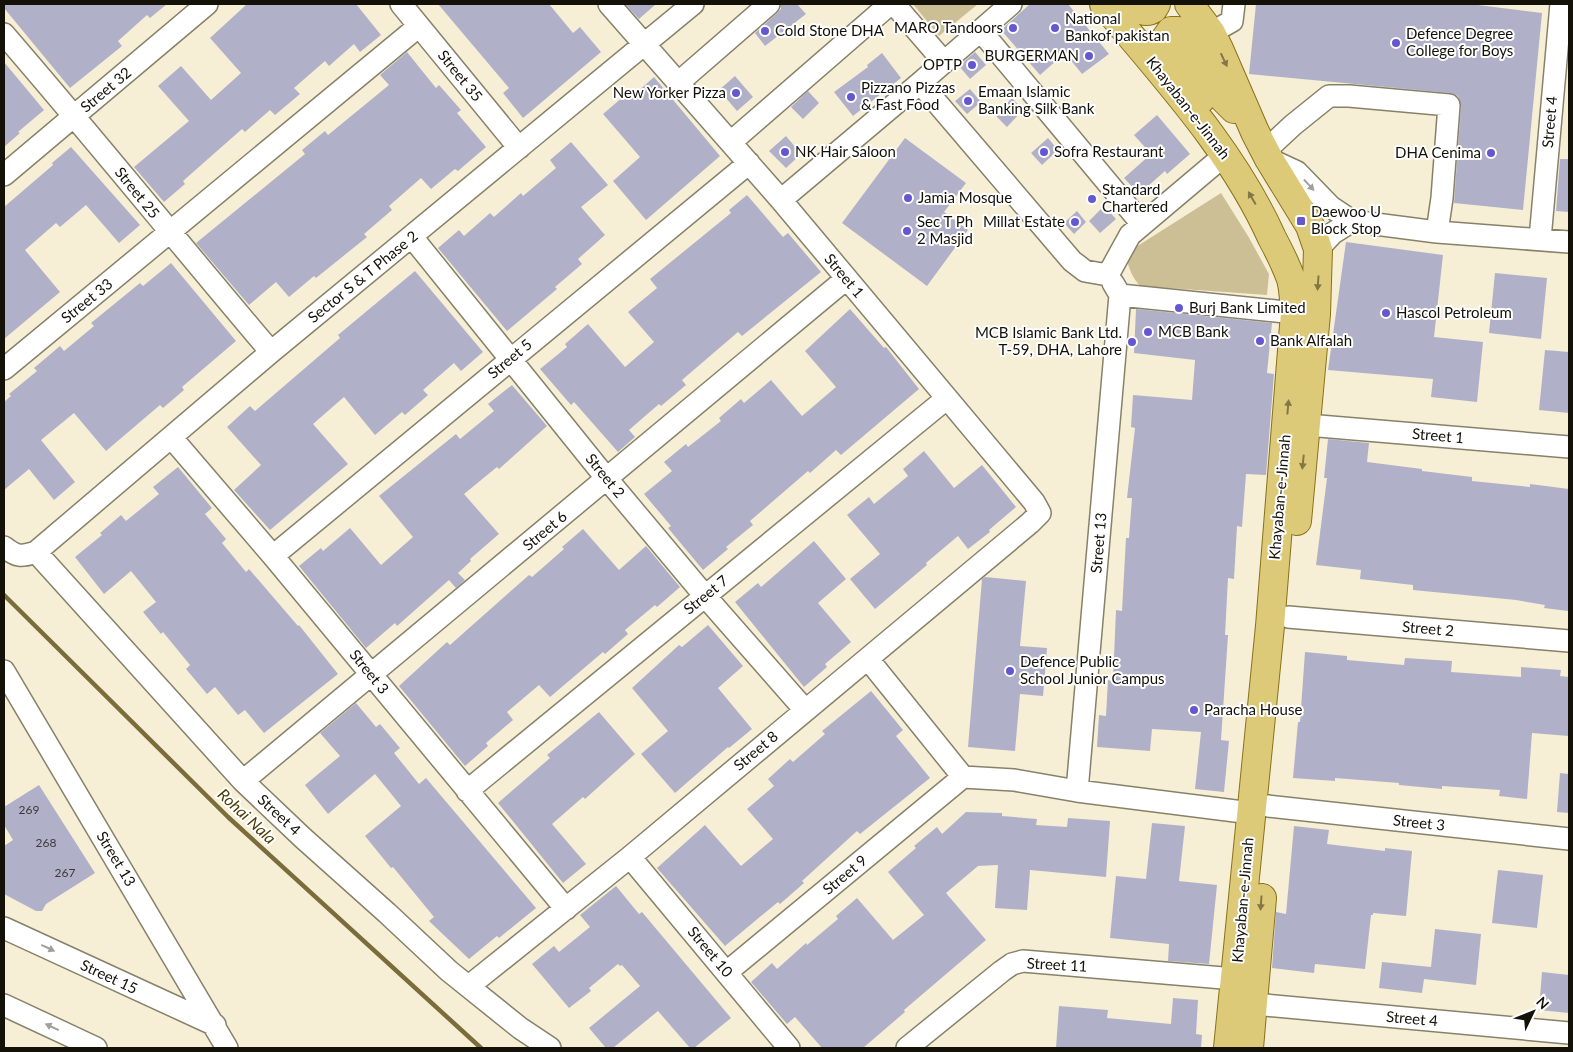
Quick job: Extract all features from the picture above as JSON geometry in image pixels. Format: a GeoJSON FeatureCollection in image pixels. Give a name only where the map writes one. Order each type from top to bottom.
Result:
{"type":"FeatureCollection","features":[{"type":"Feature","properties":{"kind":"main road","name":"Khayaban-e-Jinnah"},"geometry":{"type":"LineString","coordinates":[[1104,4],[1226,154],[1257,206],[1291,280],[1295,313],[1270,626],[1260,810],[1254,1004],[1249,1048]]}},
{"type":"Feature","properties":{"kind":"main road"},"geometry":{"type":"LineString","coordinates":[[1132,4],[1147,12],[1153,9],[1156,4]]}},
{"type":"Feature","properties":{"kind":"main road","name":"Khayaban-e-Jinnah"},"geometry":{"type":"LineString","coordinates":[[1189,4],[1210,33],[1263,147],[1310,226],[1318,249],[1307,425],[1288,617],[1236,978],[1228,1048]]}},
{"type":"Feature","properties":{"kind":"main road"},"geometry":{"type":"LineString","coordinates":[[1206,128],[1200,97],[1165,42],[1172,31],[1184,34],[1223,98],[1263,147]]}},
{"type":"Feature","properties":{"kind":"street","name":"Street 32"},"geometry":{"type":"LineString","coordinates":[[4,175],[207,4]]}},
{"type":"Feature","properties":{"kind":"street","name":"Street 35"},"geometry":{"type":"LineString","coordinates":[[401,4],[519,148]]}},
{"type":"Feature","properties":{"kind":"street","name":"Street 1"},"geometry":{"type":"LineString","coordinates":[[609,4],[781,200],[1034,502],[1040,513]]}},
{"type":"Feature","properties":{"kind":"street","name":"Sector S & T Phase 2"},"geometry":{"type":"LineString","coordinates":[[36,552],[271,352],[693,4]]}},
{"type":"Feature","properties":{"kind":"street"},"geometry":{"type":"LineString","coordinates":[[678,83],[769,4]]}},
{"type":"Feature","properties":{"kind":"street"},"geometry":{"type":"LineString","coordinates":[[731,142],[890,4]]}},
{"type":"Feature","properties":{"kind":"street"},"geometry":{"type":"LineString","coordinates":[[894,4],[944,62]]}},
{"type":"Feature","properties":{"kind":"street"},"geometry":{"type":"LineString","coordinates":[[781,200],[920,84],[1011,4]]}},
{"type":"Feature","properties":{"kind":"street"},"geometry":{"type":"LineString","coordinates":[[1210,33],[1232,21],[1234,4]]}},
{"type":"Feature","properties":{"kind":"street","name":"Street 4"},"geometry":{"type":"LineString","coordinates":[[1540,239],[1563,42],[1561,4]]}},
{"type":"Feature","properties":{"kind":"street","name":"Street 33"},"geometry":{"type":"LineString","coordinates":[[4,369],[418,26]]}},
{"type":"Feature","properties":{"kind":"street"},"geometry":{"type":"LineString","coordinates":[[981,31],[1142,224]]}},
{"type":"Feature","properties":{"kind":"street","name":"Street 25"},"geometry":{"type":"LineString","coordinates":[[4,34],[75,116],[170,233],[271,352]]}},
{"type":"Feature","properties":{"kind":"street"},"geometry":{"type":"LineString","coordinates":[[920,84],[1072,261],[1085,271],[1108,274]]}},
{"type":"Feature","properties":{"kind":"street"},"geometry":{"type":"LineString","coordinates":[[1437,232],[1442,198],[1449,105],[1329,96],[1263,147],[1297,172],[1331,208],[1352,221],[1437,232],[1569,242]]}},
{"type":"Feature","properties":{"kind":"street"},"geometry":{"type":"LineString","coordinates":[[1108,274],[1130,235],[1226,154]]}},
{"type":"Feature","properties":{"kind":"street","name":"Street 5"},"geometry":{"type":"LineString","coordinates":[[273,556],[749,163]]}},
{"type":"Feature","properties":{"kind":"street"},"geometry":{"type":"LineString","coordinates":[[1318,249],[1333,233],[1352,221]]}},
{"type":"Feature","properties":{"kind":"street","name":"Street 2"},"geometry":{"type":"LineString","coordinates":[[412,237],[607,479],[804,710]]}},
{"type":"Feature","properties":{"kind":"street"},"geometry":{"type":"LineString","coordinates":[[1108,274],[1120,295],[1295,313]]}},
{"type":"Feature","properties":{"kind":"street","name":"Street 6"},"geometry":{"type":"LineString","coordinates":[[243,781],[846,279]]}},
{"type":"Feature","properties":{"kind":"street","name":"Street 13"},"geometry":{"type":"LineString","coordinates":[[1077,791],[1120,295]]}},
{"type":"Feature","properties":{"kind":"street","name":"Street 7"},"geometry":{"type":"LineString","coordinates":[[467,791],[946,399]]}},
{"type":"Feature","properties":{"kind":"street","name":"Street 1"},"geometry":{"type":"LineString","coordinates":[[1307,425],[1569,447]]}},
{"type":"Feature","properties":{"kind":"street","name":"Street 3"},"geometry":{"type":"LineString","coordinates":[[171,437],[273,556],[566,909]]}},
{"type":"Feature","properties":{"kind":"street","name":"Street 8"},"geometry":{"type":"LineString","coordinates":[[469,986],[630,858],[1040,513]]}},
{"type":"Feature","properties":{"kind":"street"},"geometry":{"type":"LineString","coordinates":[[4,548],[22,556],[36,552]]}},
{"type":"Feature","properties":{"kind":"street","name":"Street 4"},"geometry":{"type":"LineString","coordinates":[[36,552],[243,781],[449,971],[520,1028],[550,1048]]}},
{"type":"Feature","properties":{"kind":"street","name":"Street 2"},"geometry":{"type":"LineString","coordinates":[[1288,617],[1569,642]]}},
{"type":"Feature","properties":{"kind":"street"},"geometry":{"type":"LineString","coordinates":[[868,659],[963,777],[1014,780],[1077,791],[1260,810]]}},
{"type":"Feature","properties":{"kind":"street","name":"Street 13"},"geometry":{"type":"LineString","coordinates":[[4,671],[227,1048]]}},
{"type":"Feature","properties":{"kind":"street","name":"Street 9"},"geometry":{"type":"LineString","coordinates":[[727,972],[963,777]]}},
{"type":"Feature","properties":{"kind":"street","name":"Street 3"},"geometry":{"type":"LineString","coordinates":[[1260,810],[1569,839]]}},
{"type":"Feature","properties":{"kind":"street","name":"Street 10"},"geometry":{"type":"LineString","coordinates":[[630,858],[789,1048]]}},
{"type":"Feature","properties":{"kind":"street","name":"Street 15"},"geometry":{"type":"LineString","coordinates":[[4,928],[215,1025]]}},
{"type":"Feature","properties":{"kind":"street","name":"Street 11"},"geometry":{"type":"LineString","coordinates":[[907,1048],[1012,964],[1024,962],[1236,978]]}},
{"type":"Feature","properties":{"kind":"street","name":"Street 4"},"geometry":{"type":"LineString","coordinates":[[1254,1004],[1569,1033]]}},
{"type":"Feature","properties":{"kind":"street"},"geometry":{"type":"LineString","coordinates":[[4,1005],[96,1048]]}},
{"type":"Feature","properties":{"kind":"shaded area"},"geometry":{"type":"Polygon","coordinates":[[[913,4],[978,4],[939,36],[913,4]]]}},
{"type":"Feature","properties":{"kind":"shaded area"},"geometry":{"type":"Polygon","coordinates":[[[1221,193],[1269,274],[1267,295],[1140,286],[1130,270],[1127,261],[1128,252],[1221,193]]]}},
{"type":"Feature","properties":{"kind":"building"},"geometry":{"type":"Polygon","coordinates":[[[4,4],[167,4],[150,18],[147,15],[118,41],[122,46],[70,88],[4,8],[4,4]]]}},
{"type":"Feature","properties":{"kind":"building"},"geometry":{"type":"Polygon","coordinates":[[[247,4],[356,4],[381,35],[360,52],[354,44],[329,66],[325,61],[294,88],[300,94],[275,115],[270,110],[245,132],[242,129],[183,181],[185,184],[164,202],[134,167],[189,121],[158,86],[181,66],[211,100],[241,73],[210,38],[247,4]]]}},
{"type":"Feature","properties":{"kind":"building"},"geometry":{"type":"Polygon","coordinates":[[[438,4],[549,4],[573,33],[580,27],[601,52],[523,118],[503,93],[509,88],[438,4]]]}},
{"type":"Feature","properties":{"kind":"building"},"geometry":{"type":"Polygon","coordinates":[[[625,4],[656,4],[639,19],[625,4]]]}},
{"type":"Feature","properties":{"kind":"building"},"geometry":{"type":"Polygon","coordinates":[[[781,4],[797,4],[806,14],[765,46],[755,33],[781,9],[781,4]]]}},
{"type":"Feature","properties":{"kind":"building"},"geometry":{"type":"Polygon","coordinates":[[[1030,4],[1068,4],[1109,54],[1082,74],[1065,53],[1040,75],[1001,30],[1030,4]]]}},
{"type":"Feature","properties":{"kind":"building","name":"Defence Degree College for Boys"},"geometry":{"type":"Polygon","coordinates":[[[1256,4],[1470,4],[1542,13],[1523,210],[1454,203],[1461,106],[1456,95],[1249,74],[1256,4]]]}},
{"type":"Feature","properties":{"kind":"building"},"geometry":{"type":"Polygon","coordinates":[[[407,52],[436,88],[439,85],[461,110],[457,113],[486,147],[458,171],[455,169],[431,189],[421,178],[389,206],[392,210],[364,234],[367,237],[289,297],[276,282],[249,305],[196,243],[305,154],[302,150],[325,131],[328,135],[389,85],[380,75],[407,52]]]}},
{"type":"Feature","properties":{"kind":"building","name":"OPTP"},"geometry":{"type":"Polygon","coordinates":[[[975,52],[986,65],[970,79],[959,66],[975,52]]]}},
{"type":"Feature","properties":{"kind":"building"},"geometry":{"type":"Polygon","coordinates":[[[882,53],[901,78],[853,116],[834,92],[868,67],[867,65],[882,53]]]}},
{"type":"Feature","properties":{"kind":"building"},"geometry":{"type":"Polygon","coordinates":[[[4,62],[44,110],[18,132],[20,133],[4,147],[4,62]]]}},
{"type":"Feature","properties":{"kind":"building","name":"New Yorker Pizza"},"geometry":{"type":"Polygon","coordinates":[[[735,76],[753,97],[737,111],[719,90],[735,76]]]}},
{"type":"Feature","properties":{"kind":"building"},"geometry":{"type":"Polygon","coordinates":[[[654,77],[720,156],[646,220],[613,181],[640,157],[603,114],[624,96],[628,100],[654,77]]]}},
{"type":"Feature","properties":{"kind":"building","name":"Emaan Islamic Banking Silk Bank"},"geometry":{"type":"Polygon","coordinates":[[[970,89],[981,102],[967,114],[955,101],[970,89]]]}},
{"type":"Feature","properties":{"kind":"building"},"geometry":{"type":"Polygon","coordinates":[[[808,91],[819,103],[803,119],[791,107],[808,91]]]}},
{"type":"Feature","properties":{"kind":"building"},"geometry":{"type":"Polygon","coordinates":[[[1012,98],[1023,110],[1007,127],[995,115],[1012,98]]]}},
{"type":"Feature","properties":{"kind":"building"},"geometry":{"type":"Polygon","coordinates":[[[1157,115],[1190,154],[1167,174],[1165,171],[1139,194],[1124,178],[1151,154],[1134,135],[1157,115]]]}},
{"type":"Feature","properties":{"kind":"building","name":"NK Hair Saloon"},"geometry":{"type":"Polygon","coordinates":[[[786,136],[801,154],[786,168],[769,151],[786,136]]]}},
{"type":"Feature","properties":{"kind":"building","name":"Jamia Mosque"},"geometry":{"type":"Polygon","coordinates":[[[905,138],[966,183],[944,212],[968,230],[927,286],[842,223],[905,138]]]}},
{"type":"Feature","properties":{"kind":"building","name":"Sofra Restaurant"},"geometry":{"type":"Polygon","coordinates":[[[1048,138],[1058,150],[1042,165],[1031,153],[1048,138]]]}},
{"type":"Feature","properties":{"kind":"building"},"geometry":{"type":"Polygon","coordinates":[[[571,142],[608,185],[581,207],[605,235],[578,259],[582,264],[555,287],[557,289],[507,331],[438,248],[459,230],[464,236],[490,213],[494,217],[521,193],[523,196],[556,168],[550,160],[571,142]]]}},
{"type":"Feature","properties":{"kind":"building"},"geometry":{"type":"Polygon","coordinates":[[[71,147],[140,225],[119,243],[86,205],[60,227],[56,223],[25,250],[60,292],[4,339],[4,207],[71,147]]]}},
{"type":"Feature","properties":{"kind":"building"},"geometry":{"type":"Polygon","coordinates":[[[1560,159],[1569,159],[1569,212],[1556,211],[1560,159]]]}},
{"type":"Feature","properties":{"kind":"building"},"geometry":{"type":"Polygon","coordinates":[[[747,195],[783,237],[788,233],[821,272],[742,336],[738,332],[682,380],[686,385],[661,406],[659,404],[629,430],[635,437],[618,452],[574,402],[571,405],[540,369],[567,347],[565,344],[588,324],[625,367],[654,342],[628,312],[657,288],[650,279],[731,213],[729,210],[747,195]]]}},
{"type":"Feature","properties":{"kind":"building"},"geometry":{"type":"Polygon","coordinates":[[[1104,206],[1116,219],[1100,233],[1089,221],[1104,206]]]}},
{"type":"Feature","properties":{"kind":"building","name":"Millat Estate"},"geometry":{"type":"Polygon","coordinates":[[[1077,211],[1086,222],[1074,234],[1064,223],[1077,211]]]}},
{"type":"Feature","properties":{"kind":"building","name":"Hascol Petroleum"},"geometry":{"type":"Polygon","coordinates":[[[1346,242],[1443,255],[1434,337],[1483,342],[1477,402],[1431,397],[1433,379],[1328,370],[1346,242]]]}},
{"type":"Feature","properties":{"kind":"building"},"geometry":{"type":"Polygon","coordinates":[[[171,263],[236,341],[182,387],[184,390],[163,408],[160,405],[106,451],[74,413],[41,440],[75,482],[54,500],[29,469],[4,490],[4,402],[11,396],[9,394],[37,371],[34,368],[60,346],[64,351],[94,326],[91,323],[140,283],[143,286],[171,263]]]}},
{"type":"Feature","properties":{"kind":"building"},"geometry":{"type":"Polygon","coordinates":[[[415,271],[483,352],[461,371],[454,363],[423,390],[428,395],[405,415],[402,412],[375,435],[344,397],[313,424],[348,464],[270,530],[234,490],[261,465],[227,427],[250,406],[255,411],[340,338],[338,335],[415,271]]]}},
{"type":"Feature","properties":{"kind":"building"},"geometry":{"type":"Polygon","coordinates":[[[1495,273],[1547,278],[1541,339],[1489,333],[1495,273]]]}},
{"type":"Feature","properties":{"kind":"building"},"geometry":{"type":"Polygon","coordinates":[[[850,309],[884,348],[886,347],[919,389],[841,455],[836,450],[810,473],[808,471],[750,521],[753,525],[726,547],[728,549],[703,570],[668,528],[671,526],[644,494],[672,471],[664,462],[686,444],[688,447],[721,421],[719,418],[741,399],[744,403],[771,380],[802,416],[836,387],[805,351],[850,309]]]}},
{"type":"Feature","properties":{"kind":"building"},"geometry":{"type":"Polygon","coordinates":[[[1136,309],[1272,323],[1267,373],[1274,374],[1266,475],[1246,474],[1242,527],[1237,526],[1234,579],[1228,578],[1225,635],[1228,635],[1221,740],[1229,741],[1224,792],[1195,789],[1201,732],[1152,729],[1150,751],[1097,747],[1099,715],[1106,716],[1108,680],[1113,681],[1116,610],[1122,611],[1126,538],[1129,538],[1132,498],[1127,498],[1135,428],[1131,427],[1133,395],[1192,400],[1195,360],[1134,353],[1136,309]]]}},
{"type":"Feature","properties":{"kind":"building"},"geometry":{"type":"Polygon","coordinates":[[[1545,350],[1569,352],[1569,413],[1539,410],[1545,350]]]}},
{"type":"Feature","properties":{"kind":"building"},"geometry":{"type":"Polygon","coordinates":[[[512,385],[547,426],[499,469],[497,467],[464,494],[499,534],[470,559],[471,561],[458,573],[465,580],[456,588],[449,580],[397,626],[395,623],[366,648],[299,566],[321,548],[323,551],[350,528],[381,565],[413,537],[379,496],[456,434],[460,439],[494,411],[488,404],[512,385]]]}},
{"type":"Feature","properties":{"kind":"building"},"geometry":{"type":"Polygon","coordinates":[[[1328,439],[1369,443],[1367,462],[1472,477],[1472,481],[1530,487],[1530,484],[1569,489],[1568,611],[1544,608],[1545,605],[1516,600],[1413,590],[1413,585],[1360,579],[1361,570],[1316,565],[1327,478],[1324,478],[1328,439]]]}},
{"type":"Feature","properties":{"kind":"building"},"geometry":{"type":"Polygon","coordinates":[[[924,451],[954,488],[982,465],[1016,507],[989,530],[990,532],[968,549],[958,536],[875,609],[850,579],[880,554],[847,515],[869,497],[874,504],[908,476],[903,469],[924,451]]]}},
{"type":"Feature","properties":{"kind":"building"},"geometry":{"type":"Polygon","coordinates":[[[178,467],[212,508],[205,514],[226,539],[222,543],[246,572],[249,569],[299,625],[338,674],[264,733],[245,710],[238,715],[215,687],[207,694],[186,669],[190,665],[163,632],[161,634],[143,612],[156,602],[131,571],[104,594],[75,557],[102,535],[100,533],[121,515],[126,521],[159,494],[153,487],[178,467]]]}},
{"type":"Feature","properties":{"kind":"building"},"geometry":{"type":"Polygon","coordinates":[[[583,529],[619,570],[646,546],[680,587],[657,607],[655,605],[625,630],[628,634],[605,654],[603,652],[550,697],[539,685],[507,712],[513,720],[486,743],[488,746],[465,766],[399,686],[447,642],[450,645],[529,575],[532,577],[564,549],[562,547],[583,529]]]}},
{"type":"Feature","properties":{"kind":"building"},"geometry":{"type":"Polygon","coordinates":[[[814,541],[846,579],[818,603],[851,642],[825,664],[827,667],[804,687],[735,602],[758,583],[761,587],[814,541]]]}},
{"type":"Feature","properties":{"kind":"building","name":"Defence Public School Junior Campus"},"geometry":{"type":"Polygon","coordinates":[[[985,577],[1026,581],[1020,646],[1047,648],[1043,696],[1020,694],[1015,751],[968,747],[982,579],[985,577]]]}},
{"type":"Feature","properties":{"kind":"building"},"geometry":{"type":"Polygon","coordinates":[[[708,625],[743,666],[718,688],[752,729],[675,793],[641,754],[668,731],[632,688],[679,645],[682,647],[708,625]]]}},
{"type":"Feature","properties":{"kind":"building"},"geometry":{"type":"Polygon","coordinates":[[[1305,652],[1347,656],[1347,660],[1404,665],[1405,658],[1452,661],[1451,672],[1521,677],[1521,667],[1561,670],[1560,676],[1569,677],[1569,736],[1532,733],[1527,799],[1499,796],[1500,790],[1442,786],[1442,789],[1399,785],[1399,783],[1335,778],[1335,781],[1293,778],[1298,722],[1300,722],[1305,652]]]}},
{"type":"Feature","properties":{"kind":"building"},"geometry":{"type":"Polygon","coordinates":[[[871,691],[903,730],[896,736],[930,778],[860,834],[857,831],[802,881],[804,883],[780,904],[778,902],[725,946],[657,868],[705,825],[741,866],[773,839],[747,809],[774,786],[768,779],[790,759],[793,762],[825,734],[822,731],[871,691]]]}},
{"type":"Feature","properties":{"kind":"building"},"geometry":{"type":"Polygon","coordinates":[[[356,703],[376,727],[380,724],[400,748],[394,753],[419,784],[426,778],[536,908],[469,959],[429,921],[434,917],[365,836],[401,806],[375,774],[328,814],[305,785],[340,756],[320,733],[356,703]]]}},
{"type":"Feature","properties":{"kind":"building"},"geometry":{"type":"Polygon","coordinates":[[[599,712],[635,754],[585,799],[583,797],[552,824],[586,864],[563,883],[498,803],[550,758],[547,755],[599,712]]]}},
{"type":"Feature","properties":{"kind":"building"},"geometry":{"type":"Polygon","coordinates":[[[1560,773],[1569,774],[1569,813],[1557,812],[1560,773]]]}},
{"type":"Feature","properties":{"kind":"building"},"geometry":{"type":"Polygon","coordinates":[[[39,785],[95,873],[46,904],[42,911],[36,911],[4,894],[4,846],[13,840],[4,825],[4,807],[39,785]]]}},
{"type":"Feature","properties":{"kind":"building"},"geometry":{"type":"Polygon","coordinates":[[[966,812],[1002,813],[1002,816],[1037,819],[1036,825],[1067,827],[1068,818],[1110,821],[1106,877],[1030,870],[1027,910],[995,908],[998,865],[978,866],[946,893],[986,940],[904,1010],[905,1012],[863,1048],[822,1048],[795,1017],[787,1024],[751,982],[772,963],[777,969],[806,943],[807,945],[838,919],[836,916],[857,898],[893,940],[924,915],[888,872],[916,848],[914,846],[937,827],[942,834],[966,812]]]}},
{"type":"Feature","properties":{"kind":"building"},"geometry":{"type":"Polygon","coordinates":[[[1152,823],[1185,826],[1179,881],[1217,885],[1209,964],[1168,961],[1169,944],[1110,938],[1116,876],[1146,879],[1152,823]]]}},
{"type":"Feature","properties":{"kind":"building"},"geometry":{"type":"Polygon","coordinates":[[[1294,826],[1329,830],[1327,844],[1385,851],[1385,848],[1412,851],[1406,916],[1373,913],[1371,915],[1365,969],[1315,964],[1314,973],[1272,968],[1276,912],[1286,914],[1294,826]]]}},
{"type":"Feature","properties":{"kind":"building"},"geometry":{"type":"Polygon","coordinates":[[[1498,870],[1543,875],[1537,928],[1492,923],[1498,870]]]}},
{"type":"Feature","properties":{"kind":"building"},"geometry":{"type":"Polygon","coordinates":[[[616,886],[639,914],[642,912],[731,1018],[694,1048],[690,1048],[658,1011],[613,1048],[606,1048],[589,1028],[640,986],[622,965],[618,964],[589,988],[591,991],[569,1008],[532,964],[554,946],[559,952],[590,927],[580,915],[616,886]]]}},
{"type":"Feature","properties":{"kind":"building"},"geometry":{"type":"Polygon","coordinates":[[[1435,929],[1481,934],[1476,985],[1424,979],[1422,993],[1379,988],[1382,962],[1431,967],[1435,929]]]}},
{"type":"Feature","properties":{"kind":"building"},"geometry":{"type":"Polygon","coordinates":[[[1542,972],[1569,975],[1569,1013],[1539,1010],[1542,972]]]}},
{"type":"Feature","properties":{"kind":"building"},"geometry":{"type":"Polygon","coordinates":[[[1173,998],[1198,1000],[1196,1034],[1202,1035],[1201,1048],[1056,1048],[1059,1006],[1108,1010],[1107,1018],[1171,1024],[1173,998]]]}},
{"type":"Feature","properties":{"kind":"waterway","name":"Rohai Nala"},"geometry":{"type":"LineString","coordinates":[[4,595],[228,817],[481,1048]]}},
{"type":"Feature","properties":{"kind":"place","name":"MARO Tandoors"},"geometry":{"type":"Point","coordinates":[1013,28]}},
{"type":"Feature","properties":{"kind":"place","name":"National Bankof pakistan"},"geometry":{"type":"Point","coordinates":[1055,28]}},
{"type":"Feature","properties":{"kind":"place","name":"Cold Stone DHA"},"geometry":{"type":"Point","coordinates":[765,31]}},
{"type":"Feature","properties":{"kind":"place","name":"Defence Degree College for Boys"},"geometry":{"type":"Point","coordinates":[1396,43]}},
{"type":"Feature","properties":{"kind":"place","name":"BURGERMAN"},"geometry":{"type":"Point","coordinates":[1089,56]}},
{"type":"Feature","properties":{"kind":"place","name":"OPTP"},"geometry":{"type":"Point","coordinates":[972,65]}},
{"type":"Feature","properties":{"kind":"place","name":"New Yorker Pizza"},"geometry":{"type":"Point","coordinates":[736,93]}},
{"type":"Feature","properties":{"kind":"place","name":"Pizzano Pizzas & Fast Food"},"geometry":{"type":"Point","coordinates":[851,97]}},
{"type":"Feature","properties":{"kind":"place","name":"Emaan Islamic Banking Silk Bank"},"geometry":{"type":"Point","coordinates":[968,101]}},
{"type":"Feature","properties":{"kind":"place","name":"NK Hair Saloon"},"geometry":{"type":"Point","coordinates":[785,152]}},
{"type":"Feature","properties":{"kind":"place","name":"Sofra Restaurant"},"geometry":{"type":"Point","coordinates":[1044,152]}},
{"type":"Feature","properties":{"kind":"place","name":"DHA Cenima"},"geometry":{"type":"Point","coordinates":[1491,153]}},
{"type":"Feature","properties":{"kind":"place","name":"Jamia Mosque"},"geometry":{"type":"Point","coordinates":[908,198]}},
{"type":"Feature","properties":{"kind":"place","name":"Standard Chartered"},"geometry":{"type":"Point","coordinates":[1092,199]}},
{"type":"Feature","properties":{"kind":"place","name":"Daewoo U Block Stop"},"geometry":{"type":"Point","coordinates":[1301,221]}},
{"type":"Feature","properties":{"kind":"place","name":"Millat Estate"},"geometry":{"type":"Point","coordinates":[1075,222]}},
{"type":"Feature","properties":{"kind":"place","name":"Sec T Ph 2 Masjid"},"geometry":{"type":"Point","coordinates":[907,231]}},
{"type":"Feature","properties":{"kind":"place","name":"Burj Bank Limited"},"geometry":{"type":"Point","coordinates":[1179,308]}},
{"type":"Feature","properties":{"kind":"place","name":"Hascol Petroleum"},"geometry":{"type":"Point","coordinates":[1386,313]}},
{"type":"Feature","properties":{"kind":"place","name":"MCB Bank"},"geometry":{"type":"Point","coordinates":[1148,332]}},
{"type":"Feature","properties":{"kind":"place","name":"Bank Alfalah"},"geometry":{"type":"Point","coordinates":[1260,341]}},
{"type":"Feature","properties":{"kind":"place","name":"MCB Islamic Bank Ltd. T-59, DHA, Lahore"},"geometry":{"type":"Point","coordinates":[1132,342]}},
{"type":"Feature","properties":{"kind":"place","name":"Defence Public School Junior Campus"},"geometry":{"type":"Point","coordinates":[1010,671]}},
{"type":"Feature","properties":{"kind":"place","name":"Paracha House"},"geometry":{"type":"Point","coordinates":[1194,710]}}]}
